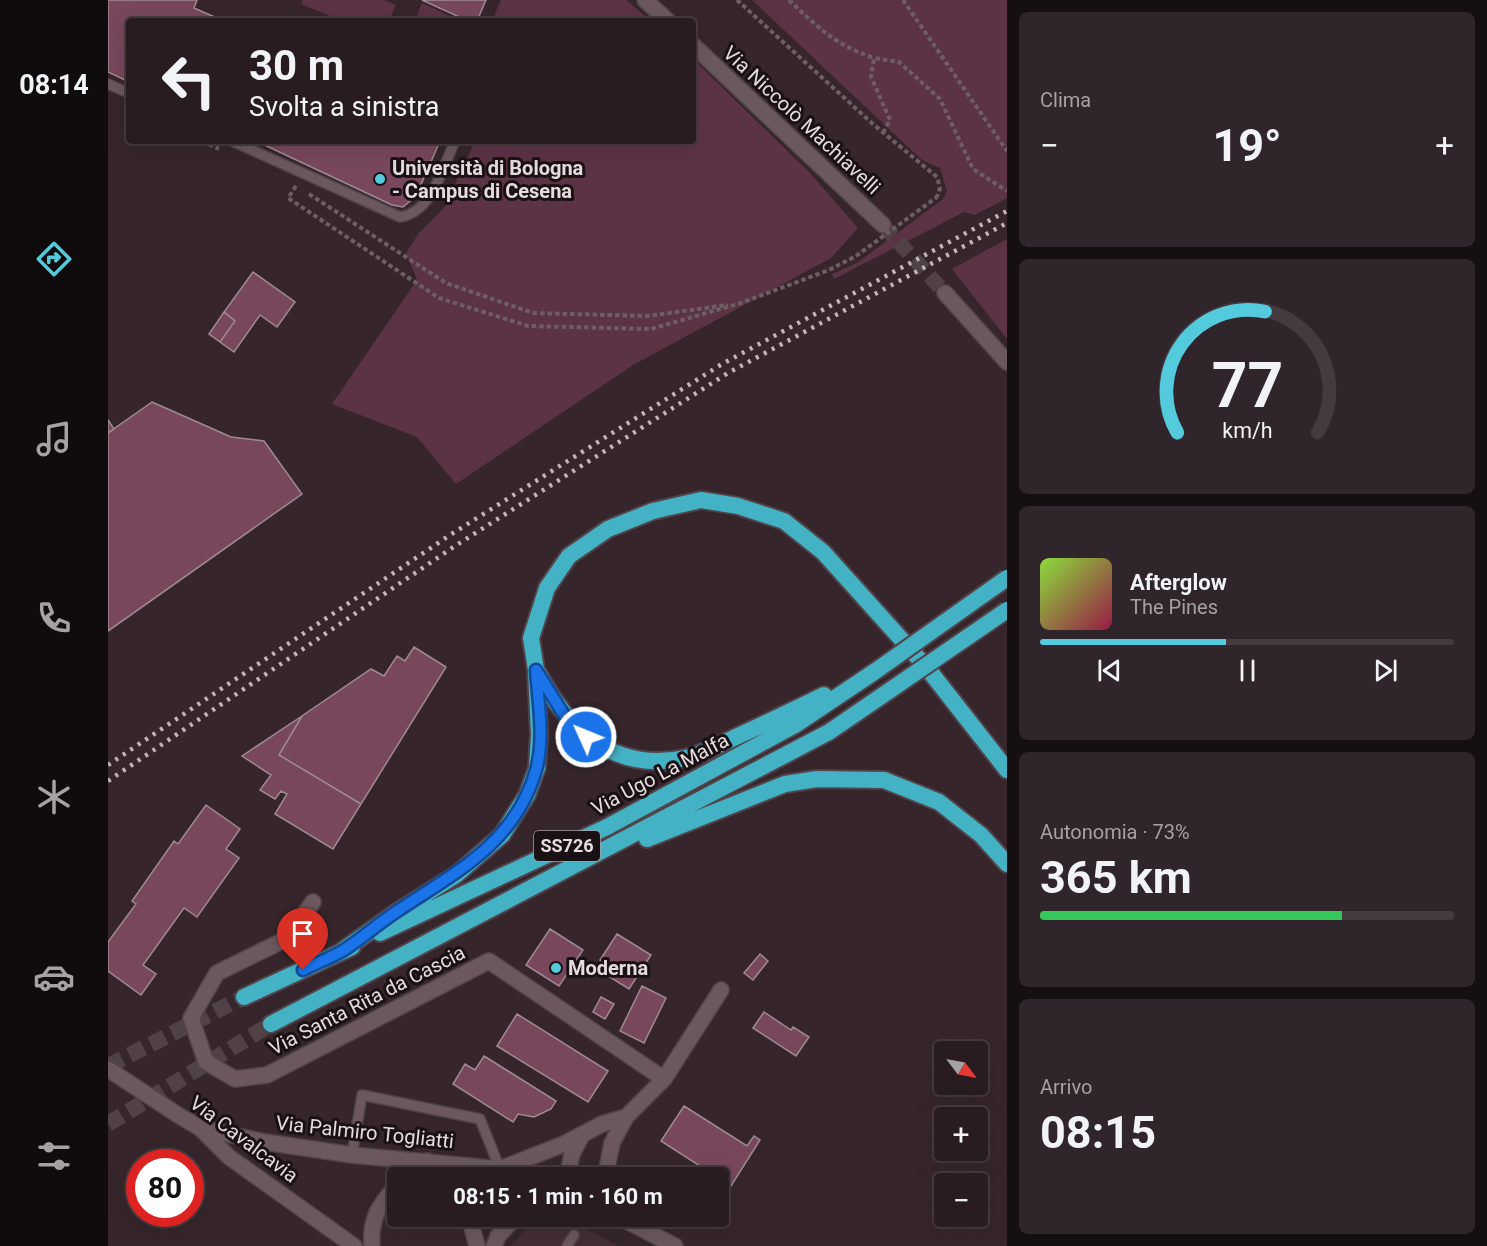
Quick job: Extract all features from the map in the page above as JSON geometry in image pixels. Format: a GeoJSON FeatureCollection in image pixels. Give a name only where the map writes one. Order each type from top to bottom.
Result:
{"type":"FeatureCollection","features":[{"type":"Feature","properties":{"kind":"highway"},"geometry":{"type":"LineString","coordinates":[[342,951],[397,912],[456,875],[502,835],[527,795],[537,768],[539,734],[536,670],[531,638],[547,588],[569,556],[608,529],[653,511],[701,500],[738,506],[784,521],[823,552],[928,669],[1007,770]]}},
{"type":"Feature","properties":{"kind":"highway","name":"Via Ugo La Malfa"},"geometry":{"type":"LineString","coordinates":[[244,997],[607,827],[795,725],[1007,578]]}},
{"type":"Feature","properties":{"kind":"highway","name":"SS726"},"geometry":{"type":"LineString","coordinates":[[272,1024],[829,732],[1007,610]]}},
{"type":"Feature","properties":{"kind":"highway"},"geometry":{"type":"LineString","coordinates":[[536,670],[566,718],[586,737],[610,750],[644,761],[686,758],[717,746],[877,670]]}},
{"type":"Feature","properties":{"kind":"highway"},"geometry":{"type":"LineString","coordinates":[[568,870],[785,784],[817,779],[884,780],[913,789],[939,801],[981,835],[1007,864]]}},
{"type":"Feature","properties":{"kind":"street"},"geometry":{"type":"LineString","coordinates":[[645,0],[665,18]]}},
{"type":"Feature","properties":{"kind":"street","name":"Via Niccolò Machiavelli"},"geometry":{"type":"LineString","coordinates":[[696,48],[883,225]]}},
{"type":"Feature","properties":{"kind":"street"},"geometry":{"type":"LineString","coordinates":[[945,293],[1007,362]]}},
{"type":"Feature","properties":{"kind":"street","name":"Via Santa Rita da Cascia"},"geometry":{"type":"LineString","coordinates":[[313,902],[286,939],[217,973],[191,1018],[206,1062],[235,1079],[267,1075],[489,961],[664,1079]]}},
{"type":"Feature","properties":{"kind":"street"},"geometry":{"type":"LineString","coordinates":[[607,1167],[612,1143],[626,1117],[664,1079],[721,990]]}},
{"type":"Feature","properties":{"kind":"street","name":"Via Cavalcavia"},"geometry":{"type":"LineString","coordinates":[[108,1069],[200,1128],[229,1156],[354,1246]]}},
{"type":"Feature","properties":{"kind":"street"},"geometry":{"type":"LineString","coordinates":[[505,1167],[582,1135],[602,1124],[626,1117]]}},
{"type":"Feature","properties":{"kind":"street","name":"Via Palmiro Togliatti"},"geometry":{"type":"LineString","coordinates":[[200,1128],[265,1142],[351,1155],[485,1167]]}},
{"type":"Feature","properties":{"kind":"street"},"geometry":{"type":"LineString","coordinates":[[569,1167],[572,1154],[582,1135]]}},
{"type":"Feature","properties":{"kind":"street"},"geometry":{"type":"LineString","coordinates":[[419,1167],[427,1161]]}},
{"type":"Feature","properties":{"kind":"street"},"geometry":{"type":"LineString","coordinates":[[448,1162],[450,1167]]}},
{"type":"Feature","properties":{"kind":"street"},"geometry":{"type":"LineString","coordinates":[[372,1246],[371,1227],[381,1202],[387,1196]]}},
{"type":"Feature","properties":{"kind":"street"},"geometry":{"type":"LineString","coordinates":[[472,1227],[477,1246]]}},
{"type":"Feature","properties":{"kind":"street"},"geometry":{"type":"LineString","coordinates":[[494,1246],[498,1236],[507,1227]]}},
{"type":"Feature","properties":{"kind":"street"},"geometry":{"type":"LineString","coordinates":[[637,1227],[675,1246]]}},
{"type":"Feature","properties":{"kind":"lane"},"geometry":{"type":"LineString","coordinates":[[108,84],[126,92]]}},
{"type":"Feature","properties":{"kind":"lane"},"geometry":{"type":"LineString","coordinates":[[239,144],[400,217],[414,214],[424,206],[454,144]]}},
{"type":"Feature","properties":{"kind":"lane"},"geometry":{"type":"LineString","coordinates":[[351,1155],[362,1095],[480,1119],[499,1167]]}},
{"type":"Feature","properties":{"kind":"lane"},"geometry":{"type":"LineString","coordinates":[[567,1246],[574,1235]]}},
{"type":"Feature","properties":{"kind":"path"},"geometry":{"type":"LineString","coordinates":[[296,185],[288,198],[440,298],[528,326],[651,329],[741,303],[829,270],[856,256],[937,197],[940,188],[937,177],[883,133],[737,0]]}},
{"type":"Feature","properties":{"kind":"path"},"geometry":{"type":"LineString","coordinates":[[789,0],[814,24],[846,48],[874,58],[899,62],[940,99],[973,169],[1007,191]]}},
{"type":"Feature","properties":{"kind":"path"},"geometry":{"type":"LineString","coordinates":[[903,0],[1007,150]]}},
{"type":"Feature","properties":{"kind":"path"},"geometry":{"type":"LineString","coordinates":[[874,58],[871,77],[890,120],[883,133]]}},
{"type":"Feature","properties":{"kind":"path"},"geometry":{"type":"LineString","coordinates":[[208,144],[223,151]]}},
{"type":"Feature","properties":{"kind":"path"},"geometry":{"type":"LineString","coordinates":[[285,180],[446,283],[533,313],[647,316],[741,303]]}},
{"type":"Feature","properties":{"kind":"shaded area"},"geometry":{"type":"Polygon","coordinates":[[[303,0],[384,0],[396,5],[390,18],[335,18],[301,4],[303,0]]]}},
{"type":"Feature","properties":{"kind":"shaded area"},"geometry":{"type":"Polygon","coordinates":[[[501,0],[626,0],[647,18],[493,18],[501,0]]]}},
{"type":"Feature","properties":{"kind":"shaded area"},"geometry":{"type":"Polygon","coordinates":[[[752,0],[1007,0],[1007,198],[975,215],[964,212],[834,279],[832,274],[857,263],[943,199],[947,191],[940,168],[922,160],[752,0]]]}},
{"type":"Feature","properties":{"kind":"shaded area"},"geometry":{"type":"Polygon","coordinates":[[[422,3],[454,18],[424,18],[417,15],[422,3]]]}},
{"type":"Feature","properties":{"kind":"shaded area"},"geometry":{"type":"Polygon","coordinates":[[[696,62],[809,172],[858,228],[831,258],[633,365],[456,484],[417,437],[332,404],[417,280],[406,253],[419,233],[444,208],[474,144],[696,144],[696,62]]]}},
{"type":"Feature","properties":{"kind":"shaded area"},"geometry":{"type":"Polygon","coordinates":[[[1007,239],[1007,339],[952,269],[1007,239]]]}},
{"type":"Feature","properties":{"kind":"shaded area"},"geometry":{"type":"Polygon","coordinates":[[[528,1227],[584,1227],[618,1246],[510,1246],[528,1227]]]}},
{"type":"Feature","properties":{"kind":"building"},"geometry":{"type":"Polygon","coordinates":[[[108,0],[197,0],[194,8],[217,18],[126,18],[126,81],[108,72],[108,0]]]}},
{"type":"Feature","properties":{"kind":"building"},"geometry":{"type":"Polygon","coordinates":[[[422,0],[486,0],[478,18],[461,18],[422,0]]]}},
{"type":"Feature","properties":{"kind":"building","name":"Università di Bologna - Campus di Cesena"},"geometry":{"type":"Polygon","coordinates":[[[262,144],[439,144],[416,196],[403,207],[392,205],[262,144]]]}},
{"type":"Feature","properties":{"kind":"building"},"geometry":{"type":"Polygon","coordinates":[[[253,272],[295,302],[277,327],[260,315],[234,352],[220,342],[235,321],[224,312],[253,272]]]}},
{"type":"Feature","properties":{"kind":"building"},"geometry":{"type":"Polygon","coordinates":[[[224,312],[235,321],[220,342],[209,334],[224,312]]]}},
{"type":"Feature","properties":{"kind":"building"},"geometry":{"type":"Polygon","coordinates":[[[152,402],[231,437],[264,441],[302,494],[108,631],[108,433],[152,402]]]}},
{"type":"Feature","properties":{"kind":"building"},"geometry":{"type":"Polygon","coordinates":[[[108,420],[114,429],[108,433],[108,420]]]}},
{"type":"Feature","properties":{"kind":"building"},"geometry":{"type":"Polygon","coordinates":[[[414,647],[446,667],[361,804],[279,755],[302,716],[371,669],[384,676],[397,656],[405,661],[414,647]]]}},
{"type":"Feature","properties":{"kind":"building"},"geometry":{"type":"Polygon","coordinates":[[[302,716],[279,755],[361,804],[333,849],[275,814],[287,794],[281,791],[275,799],[260,790],[271,775],[242,756],[302,716]]]}},
{"type":"Feature","properties":{"kind":"building"},"geometry":{"type":"Polygon","coordinates":[[[206,805],[240,829],[226,849],[239,858],[197,917],[184,908],[143,965],[156,974],[141,995],[108,971],[108,942],[136,904],[132,901],[174,841],[178,844],[206,805]]]}},
{"type":"Feature","properties":{"kind":"building"},"geometry":{"type":"Polygon","coordinates":[[[550,929],[583,950],[559,986],[526,965],[550,929]]]}},
{"type":"Feature","properties":{"kind":"building"},"geometry":{"type":"Polygon","coordinates":[[[617,934],[651,955],[629,989],[605,974],[610,966],[600,960],[617,934]]]}},
{"type":"Feature","properties":{"kind":"building"},"geometry":{"type":"Polygon","coordinates":[[[760,954],[768,961],[753,980],[744,973],[760,954]]]}},
{"type":"Feature","properties":{"kind":"building"},"geometry":{"type":"Polygon","coordinates":[[[642,986],[666,998],[644,1043],[620,1031],[642,986]]]}},
{"type":"Feature","properties":{"kind":"building"},"geometry":{"type":"Polygon","coordinates":[[[601,997],[614,1004],[605,1019],[593,1012],[601,997]]]}},
{"type":"Feature","properties":{"kind":"building"},"geometry":{"type":"Polygon","coordinates":[[[764,1012],[791,1030],[793,1027],[809,1037],[796,1056],[753,1028],[764,1012]]]}},
{"type":"Feature","properties":{"kind":"building"},"geometry":{"type":"Polygon","coordinates":[[[517,1014],[608,1071],[588,1102],[497,1046],[517,1014]]]}},
{"type":"Feature","properties":{"kind":"building"},"geometry":{"type":"Polygon","coordinates":[[[484,1056],[556,1101],[551,1109],[534,1117],[518,1114],[513,1122],[453,1084],[465,1064],[475,1070],[484,1056]]]}},
{"type":"Feature","properties":{"kind":"building"},"geometry":{"type":"Polygon","coordinates":[[[684,1106],[747,1146],[754,1136],[760,1140],[731,1186],[729,1185],[729,1167],[701,1167],[661,1141],[684,1106]]]}},
{"type":"Feature","properties":{"kind":"tunnel"},"geometry":{"type":"LineString","coordinates":[[883,225],[945,293]]}},
{"type":"Feature","properties":{"kind":"tunnel"},"geometry":{"type":"LineString","coordinates":[[108,1066],[244,997]]}},
{"type":"Feature","properties":{"kind":"tunnel"},"geometry":{"type":"LineString","coordinates":[[108,1124],[271,1024]]}},
{"type":"Feature","properties":{"kind":"railway"},"geometry":{"type":"LineString","coordinates":[[108,765],[450,535],[722,364],[1007,211]]}},
{"type":"Feature","properties":{"kind":"railway"},"geometry":{"type":"LineString","coordinates":[[108,781],[455,546],[728,373],[1007,223]]}},
{"type":"Feature","properties":{"kind":"place","name":"Università di Bologna - Campus di Cesena"},"geometry":{"type":"Point","coordinates":[380,179]}},
{"type":"Feature","properties":{"kind":"place","name":"Moderna"},"geometry":{"type":"Point","coordinates":[556,968]}},
{"type":"Feature","properties":{"kind":"route"},"geometry":{"type":"LineString","coordinates":[[303,970],[342,951],[397,912],[456,875],[502,835],[527,795],[537,768],[539,734],[536,670],[566,718],[586,737]]}}]}
